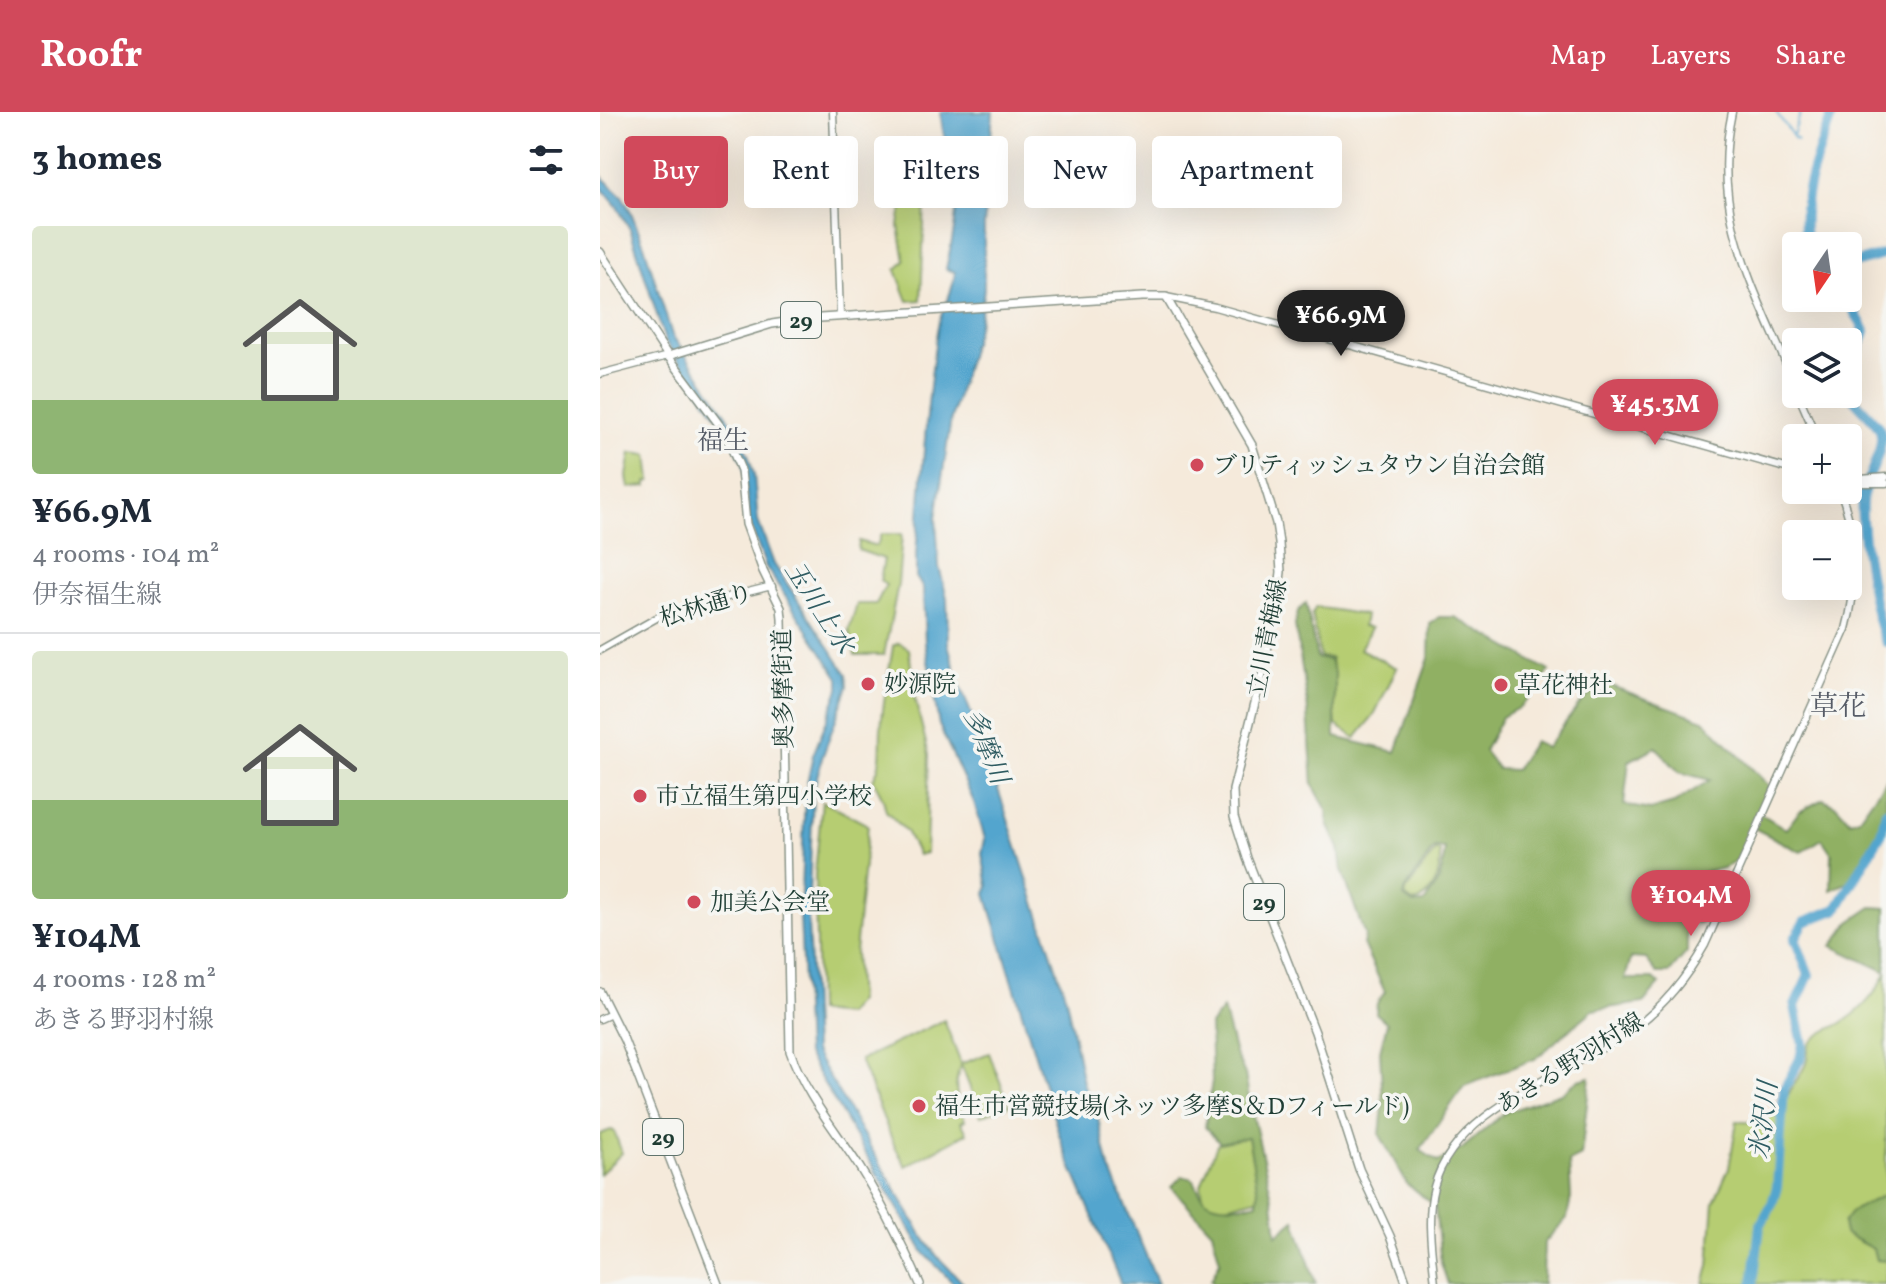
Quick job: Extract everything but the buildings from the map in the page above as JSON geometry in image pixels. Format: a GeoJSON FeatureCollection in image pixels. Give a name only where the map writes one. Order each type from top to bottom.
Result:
{"type":"FeatureCollection","features":[{"type":"Feature","properties":{"kind":"main road"},"geometry":{"type":"LineString","coordinates":[[833,112],[840,316]]}},
{"type":"Feature","properties":{"kind":"main road"},"geometry":{"type":"LineString","coordinates":[[1732,112],[1725,170],[1730,221],[1782,354]]}},
{"type":"Feature","properties":{"kind":"main road","name":"奥多摩街道"},"geometry":{"type":"LineString","coordinates":[[600,252],[721,427],[741,470],[746,524],[782,618],[790,1051],[803,1084],[872,1188],[920,1284]]}},
{"type":"Feature","properties":{"kind":"main road"},"geometry":{"type":"LineString","coordinates":[[1166,297],[1215,307],[1782,467]]}},
{"type":"Feature","properties":{"kind":"main road","name":"29"},"geometry":{"type":"LineString","coordinates":[[670,355],[775,323],[840,316],[1166,297]]}},
{"type":"Feature","properties":{"kind":"main road","name":"立川青梅線"},"geometry":{"type":"LineString","coordinates":[[1166,297],[1252,445],[1276,523],[1279,543],[1281,572],[1278,597],[1233,790],[1234,817],[1318,1040],[1359,1169],[1407,1284]]}},
{"type":"Feature","properties":{"kind":"main road"},"geometry":{"type":"LineString","coordinates":[[600,374],[670,355]]}},
{"type":"Feature","properties":{"kind":"main road"},"geometry":{"type":"LineString","coordinates":[[1867,481],[1886,477]]}},
{"type":"Feature","properties":{"kind":"main road"},"geometry":{"type":"LineString","coordinates":[[1862,481],[1886,483]]}},
{"type":"Feature","properties":{"kind":"main road","name":"あきる野羽村線"},"geometry":{"type":"LineString","coordinates":[[1435,1284],[1432,1200],[1440,1169],[1455,1143],[1484,1116],[1639,1023],[1675,989],[1705,945],[1846,629],[1853,596],[1855,554],[1845,504]]}},
{"type":"Feature","properties":{"kind":"main road","name":"松林通り"},"geometry":{"type":"LineString","coordinates":[[600,650],[667,612],[772,586]]}},
{"type":"Feature","properties":{"kind":"main road","name":"29"},"geometry":{"type":"LineString","coordinates":[[600,992],[624,1040],[718,1284]]}},
{"type":"Feature","properties":{"kind":"main road"},"geometry":{"type":"LineString","coordinates":[[600,1019],[611,1014]]}},
{"type":"Feature","properties":{"kind":"green space"},"geometry":{"type":"Polygon","coordinates":[[[903,208],[925,208],[921,300],[908,301],[896,270],[905,261],[899,226],[903,208]]]}},
{"type":"Feature","properties":{"kind":"green space"},"geometry":{"type":"Polygon","coordinates":[[[631,453],[648,455],[651,481],[647,482],[647,486],[629,488],[627,476],[631,453]]]}},
{"type":"Feature","properties":{"kind":"green space"},"geometry":{"type":"Polygon","coordinates":[[[881,534],[902,534],[898,584],[884,655],[855,655],[849,630],[857,604],[876,604],[886,585],[880,581],[884,559],[858,550],[859,541],[877,546],[881,534]]]}},
{"type":"Feature","properties":{"kind":"green space"},"geometry":{"type":"Polygon","coordinates":[[[1306,603],[1317,658],[1330,660],[1335,674],[1335,737],[1396,752],[1429,658],[1430,624],[1439,617],[1455,617],[1549,671],[1539,688],[1520,707],[1502,717],[1484,751],[1498,769],[1515,770],[1534,741],[1546,748],[1582,701],[1603,683],[1704,720],[1770,787],[1760,813],[1786,829],[1799,812],[1823,799],[1837,806],[1850,821],[1859,818],[1886,780],[1886,831],[1851,881],[1831,890],[1832,854],[1822,839],[1801,852],[1752,827],[1736,860],[1725,867],[1703,872],[1693,885],[1713,905],[1708,919],[1698,923],[1687,920],[1687,952],[1669,973],[1657,973],[1646,959],[1631,958],[1625,979],[1653,979],[1660,984],[1643,1003],[1593,1010],[1535,1059],[1464,1086],[1420,1150],[1438,1162],[1463,1148],[1504,1113],[1561,1093],[1579,1080],[1590,1077],[1581,1156],[1569,1162],[1571,1197],[1567,1218],[1544,1243],[1543,1284],[1448,1284],[1441,1263],[1435,1206],[1407,1184],[1380,1135],[1383,1106],[1380,1051],[1387,1023],[1376,1013],[1377,1003],[1385,992],[1363,944],[1365,936],[1342,870],[1339,848],[1328,824],[1327,810],[1313,785],[1307,699],[1295,625],[1298,611],[1306,603]],[[1656,747],[1629,761],[1624,805],[1650,810],[1674,803],[1710,780],[1679,772],[1656,747]],[[1434,848],[1406,888],[1404,897],[1413,904],[1424,903],[1440,878],[1445,849],[1434,848]]]}},
{"type":"Feature","properties":{"kind":"green space"},"geometry":{"type":"Polygon","coordinates":[[[1316,607],[1365,615],[1363,626],[1371,628],[1360,649],[1397,668],[1373,717],[1356,738],[1336,725],[1331,658],[1320,657],[1312,614],[1316,607]]]}},
{"type":"Feature","properties":{"kind":"green space"},"geometry":{"type":"Polygon","coordinates":[[[899,643],[909,649],[915,699],[929,755],[926,853],[918,855],[906,831],[886,811],[873,779],[880,761],[882,719],[893,646],[899,643]]]}},
{"type":"Feature","properties":{"kind":"green space"},"geometry":{"type":"Polygon","coordinates":[[[822,801],[868,825],[855,952],[858,1001],[846,1015],[817,1012],[815,874],[822,801]]]}},
{"type":"Feature","properties":{"kind":"green space"},"geometry":{"type":"Polygon","coordinates":[[[1436,850],[1440,852],[1440,860],[1436,882],[1427,894],[1414,903],[1405,896],[1407,889],[1436,850]]]}},
{"type":"Feature","properties":{"kind":"green space"},"geometry":{"type":"Polygon","coordinates":[[[1872,907],[1886,908],[1886,972],[1832,946],[1850,922],[1872,907]]]}},
{"type":"Feature","properties":{"kind":"green space"},"geometry":{"type":"Polygon","coordinates":[[[1886,973],[1886,1284],[1704,1284],[1709,1266],[1714,1202],[1729,1168],[1737,1121],[1757,1121],[1779,1108],[1804,1068],[1810,1044],[1858,1011],[1886,973]]]}},
{"type":"Feature","properties":{"kind":"green space"},"geometry":{"type":"Polygon","coordinates":[[[1223,1009],[1235,1054],[1245,1074],[1273,1202],[1277,1235],[1295,1220],[1316,1284],[1215,1284],[1211,1280],[1220,1261],[1212,1231],[1171,1187],[1182,1176],[1193,1179],[1207,1201],[1221,1205],[1257,1202],[1248,1137],[1220,1143],[1205,1127],[1212,1081],[1210,1025],[1223,1009]]]}},
{"type":"Feature","properties":{"kind":"green space","name":"福生市営競技場(ネッツ多摩S＆Dフィールド)"},"geometry":{"type":"Polygon","coordinates":[[[944,1020],[961,1064],[989,1053],[1009,1105],[981,1116],[961,1065],[957,1093],[965,1120],[961,1122],[967,1133],[906,1166],[895,1147],[860,1060],[944,1020]]]}},
{"type":"Feature","properties":{"kind":"green space"},"geometry":{"type":"Polygon","coordinates":[[[611,1130],[622,1153],[600,1174],[600,1134],[611,1130]]]}},
{"type":"Feature","properties":{"kind":"green space"},"geometry":{"type":"Polygon","coordinates":[[[1250,1134],[1265,1196],[1225,1206],[1204,1202],[1201,1185],[1217,1145],[1250,1134]]]}},
{"type":"Feature","properties":{"kind":"green space"},"geometry":{"type":"Polygon","coordinates":[[[1886,1194],[1886,1261],[1876,1260],[1873,1249],[1845,1234],[1843,1223],[1852,1211],[1886,1194]]]}},
{"type":"Feature","properties":{"kind":"water","name":"多摩川"},"geometry":{"type":"Polygon","coordinates":[[[941,112],[993,112],[991,136],[944,136],[941,112]]]}},
{"type":"Feature","properties":{"kind":"water"},"geometry":{"type":"Polygon","coordinates":[[[600,175],[622,196],[624,208],[631,212],[672,335],[727,415],[748,454],[754,475],[758,521],[774,564],[847,674],[848,686],[813,792],[808,922],[814,1051],[922,1235],[964,1284],[954,1284],[924,1253],[806,1053],[800,916],[805,793],[813,755],[839,689],[839,678],[766,567],[750,524],[743,463],[728,432],[665,341],[630,229],[600,186],[600,175]]]}},
{"type":"Feature","properties":{"kind":"water","name":"多摩川"},"geometry":{"type":"Polygon","coordinates":[[[956,208],[985,208],[984,289],[979,321],[951,419],[936,518],[939,567],[947,598],[948,644],[1066,998],[1083,1083],[1098,1118],[1108,1164],[1158,1284],[1121,1284],[1063,1147],[986,894],[988,886],[982,854],[985,839],[974,802],[939,725],[925,643],[923,588],[916,577],[916,555],[937,331],[955,272],[946,269],[956,208]]]}},
{"type":"Feature","properties":{"kind":"waterway"},"geometry":{"type":"LineString","coordinates":[[1776,112],[1798,140]]}},
{"type":"Feature","properties":{"kind":"waterway"},"geometry":{"type":"LineString","coordinates":[[1793,135],[1801,112]]}},
{"type":"Feature","properties":{"kind":"waterway"},"geometry":{"type":"LineString","coordinates":[[1805,232],[1807,195],[1833,112]]}},
{"type":"Feature","properties":{"kind":"waterway"},"geometry":{"type":"LineString","coordinates":[[1862,261],[1886,254]]}},
{"type":"Feature","properties":{"kind":"waterway","name":"氷沢川"},"geometry":{"type":"LineString","coordinates":[[1855,312],[1865,331],[1862,340]]}},
{"type":"Feature","properties":{"kind":"waterway","name":"氷沢川"},"geometry":{"type":"LineString","coordinates":[[1862,408],[1878,426],[1881,437],[1862,507],[1868,569],[1886,642]]}},
{"type":"Feature","properties":{"kind":"waterway","name":"氷沢川"},"geometry":{"type":"LineString","coordinates":[[1753,1284],[1760,1226],[1777,1187],[1784,1089],[1800,1059],[1803,1044],[1795,1006],[1809,975],[1795,939],[1804,922],[1837,909],[1881,834],[1886,811]]}},
{"type":"Feature","properties":{"kind":"place","name":"ブリティッシュタウン自治会館"},"geometry":{"type":"Point","coordinates":[1197,465]}},
{"type":"Feature","properties":{"kind":"place","name":"妙源院"},"geometry":{"type":"Point","coordinates":[868,684]}},
{"type":"Feature","properties":{"kind":"place","name":"草花神社"},"geometry":{"type":"Point","coordinates":[1501,685]}},
{"type":"Feature","properties":{"kind":"place","name":"市立福生第四小学校"},"geometry":{"type":"Point","coordinates":[640,796]}},
{"type":"Feature","properties":{"kind":"place","name":"加美公会堂"},"geometry":{"type":"Point","coordinates":[694,902]}},
{"type":"Feature","properties":{"kind":"place","name":"福生市営競技場(ネッツ多摩S＆Dフィールド)"},"geometry":{"type":"Point","coordinates":[919,1106]}},
{"type":"Feature","properties":{"kind":"district","name":"福生"},"geometry":{"type":"Point","coordinates":[723,440]}},
{"type":"Feature","properties":{"kind":"district","name":"草花"},"geometry":{"type":"Point","coordinates":[1838,705]}},
{"type":"Feature","properties":{"kind":"water label","name":"玉川上水"},"geometry":{"type":"Point","coordinates":[820,607]}}]}
